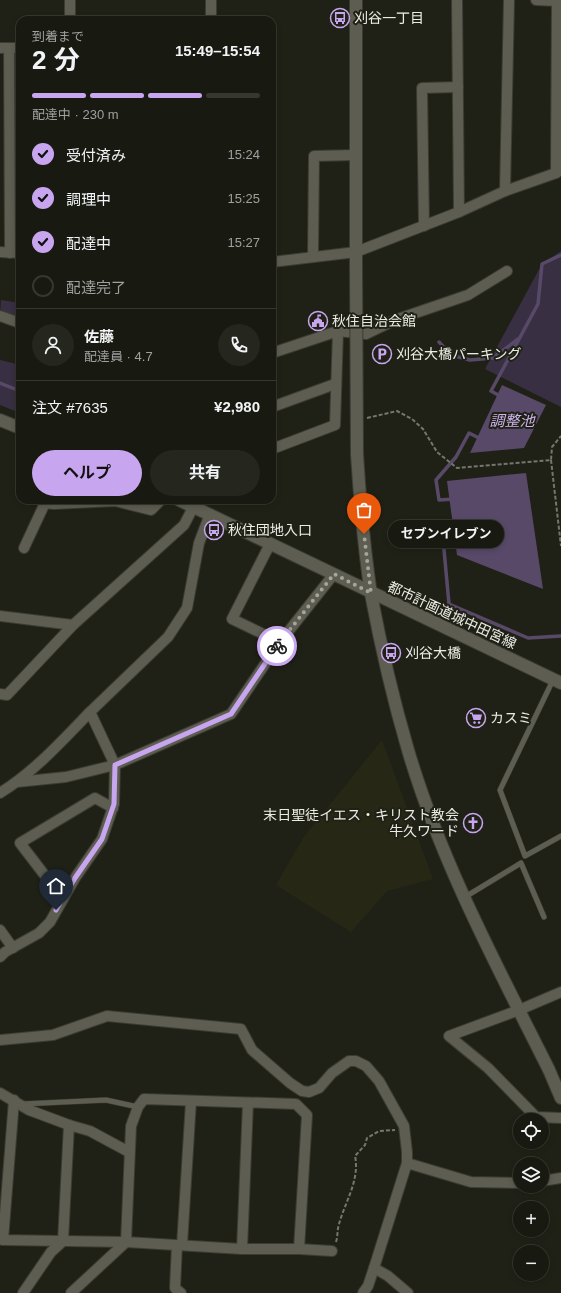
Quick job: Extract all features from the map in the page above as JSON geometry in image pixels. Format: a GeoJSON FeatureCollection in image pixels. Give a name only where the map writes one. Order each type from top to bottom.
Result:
{"type":"FeatureCollection","features":[{"type":"Feature","properties":{"kind":"street"},"geometry":{"type":"LineString","coordinates":[[70,0],[70,16]]}},
{"type":"Feature","properties":{"kind":"street"},"geometry":{"type":"LineString","coordinates":[[211,0],[211,16]]}},
{"type":"Feature","properties":{"kind":"street"},"geometry":{"type":"LineString","coordinates":[[356,0],[357,454],[365,548],[371,593],[385,664],[408,752],[437,835],[464,897],[549,1070],[561,1098]]}},
{"type":"Feature","properties":{"kind":"street"},"geometry":{"type":"LineString","coordinates":[[457,0],[459,212]]}},
{"type":"Feature","properties":{"kind":"street"},"geometry":{"type":"LineString","coordinates":[[505,191],[509,0]]}},
{"type":"Feature","properties":{"kind":"street"},"geometry":{"type":"LineString","coordinates":[[276,262],[356,252],[459,212],[505,191],[558,171],[557,0],[536,0]]}},
{"type":"Feature","properties":{"kind":"street"},"geometry":{"type":"LineString","coordinates":[[10,253],[4,48],[16,48]]}},
{"type":"Feature","properties":{"kind":"street"},"geometry":{"type":"LineString","coordinates":[[424,226],[422,88],[458,87]]}},
{"type":"Feature","properties":{"kind":"street"},"geometry":{"type":"LineString","coordinates":[[314,257],[314,156],[356,155]]}},
{"type":"Feature","properties":{"kind":"street"},"geometry":{"type":"LineString","coordinates":[[276,352],[338,331],[366,334],[395,320],[468,295],[507,271]]}},
{"type":"Feature","properties":{"kind":"street"},"geometry":{"type":"LineString","coordinates":[[0,316],[16,322]]}},
{"type":"Feature","properties":{"kind":"street"},"geometry":{"type":"LineString","coordinates":[[276,447],[335,425],[335,384],[338,331]]}},
{"type":"Feature","properties":{"kind":"street"},"geometry":{"type":"LineString","coordinates":[[276,406],[335,384]]}},
{"type":"Feature","properties":{"kind":"street"},"geometry":{"type":"LineString","coordinates":[[0,420],[16,426]]}},
{"type":"Feature","properties":{"kind":"street"},"geometry":{"type":"LineString","coordinates":[[24,548],[44,504]]}},
{"type":"Feature","properties":{"kind":"street"},"geometry":{"type":"LineString","coordinates":[[127,504],[151,510],[157,504]]}},
{"type":"Feature","properties":{"kind":"street"},"geometry":{"type":"LineString","coordinates":[[0,694],[8,695],[73,625],[184,525],[194,504]]}},
{"type":"Feature","properties":{"kind":"street","name":"都市計画道城中田宮線"},"geometry":{"type":"LineString","coordinates":[[196,504],[210,514],[270,544],[557,681]]}},
{"type":"Feature","properties":{"kind":"street"},"geometry":{"type":"LineString","coordinates":[[0,793],[18,782],[47,756],[90,712],[168,637],[187,608],[199,543],[210,514]]}},
{"type":"Feature","properties":{"kind":"street"},"geometry":{"type":"LineString","coordinates":[[270,544],[232,619],[280,642]]}},
{"type":"Feature","properties":{"kind":"street"},"geometry":{"type":"LineString","coordinates":[[18,782],[66,777],[115,765],[231,714],[280,642],[334,574]]}},
{"type":"Feature","properties":{"kind":"street"},"geometry":{"type":"LineString","coordinates":[[0,616],[73,625]]}},
{"type":"Feature","properties":{"kind":"street"},"geometry":{"type":"LineString","coordinates":[[0,957],[39,933],[50,922],[75,878],[102,839],[113,808],[115,765],[90,712]]}},
{"type":"Feature","properties":{"kind":"street"},"geometry":{"type":"LineString","coordinates":[[63,899],[20,843],[95,798],[113,808]]}},
{"type":"Feature","properties":{"kind":"street"},"geometry":{"type":"LineString","coordinates":[[0,930],[13,948]]}},
{"type":"Feature","properties":{"kind":"street"},"geometry":{"type":"LineString","coordinates":[[561,992],[519,1010],[449,1036],[488,1068],[536,1117],[561,1118]]}},
{"type":"Feature","properties":{"kind":"street"},"geometry":{"type":"LineString","coordinates":[[0,1040],[54,1035],[107,1016],[241,1029],[252,1050],[290,1083],[302,1091],[309,1092],[319,1088],[332,1073],[349,1061],[356,1061],[366,1066],[379,1082],[404,1129],[407,1163],[368,1286],[363,1293]]}},
{"type":"Feature","properties":{"kind":"street"},"geometry":{"type":"LineString","coordinates":[[0,1093],[30,1110],[69,1125],[90,1131],[129,1152]]}},
{"type":"Feature","properties":{"kind":"street"},"geometry":{"type":"LineString","coordinates":[[71,1293],[126,1242],[131,1126],[138,1107],[144,1099],[296,1104],[307,1115],[299,1249]]}},
{"type":"Feature","properties":{"kind":"street"},"geometry":{"type":"LineString","coordinates":[[181,1293],[175,1288],[180,1245],[191,1101]]}},
{"type":"Feature","properties":{"kind":"street"},"geometry":{"type":"LineString","coordinates":[[17,1102],[2,1239],[126,1242],[242,1249],[299,1249],[332,1251]]}},
{"type":"Feature","properties":{"kind":"street"},"geometry":{"type":"LineString","coordinates":[[242,1249],[248,1103]]}},
{"type":"Feature","properties":{"kind":"street"},"geometry":{"type":"LineString","coordinates":[[22,1293],[51,1252],[63,1241],[69,1125]]}},
{"type":"Feature","properties":{"kind":"street"},"geometry":{"type":"LineString","coordinates":[[407,1163],[471,1182],[513,1183]]}},
{"type":"Feature","properties":{"kind":"street"},"geometry":{"type":"LineString","coordinates":[[549,1180],[561,1178]]}},
{"type":"Feature","properties":{"kind":"street"},"geometry":{"type":"LineString","coordinates":[[374,1268],[388,1276],[408,1293]]}},
{"type":"Feature","properties":{"kind":"lane"},"geometry":{"type":"LineString","coordinates":[[557,681],[500,790],[525,856],[561,836]]}},
{"type":"Feature","properties":{"kind":"lane"},"geometry":{"type":"LineString","coordinates":[[464,897],[521,863],[544,917]]}},
{"type":"Feature","properties":{"kind":"lane"},"geometry":{"type":"LineString","coordinates":[[17,1102],[106,1100],[138,1107]]}},
{"type":"Feature","properties":{"kind":"path"},"geometry":{"type":"LineString","coordinates":[[364,419],[397,411],[412,419],[423,428],[437,452],[457,468],[551,460]]}},
{"type":"Feature","properties":{"kind":"path"},"geometry":{"type":"LineString","coordinates":[[561,436],[552,447],[551,460],[561,546]]}},
{"type":"Feature","properties":{"kind":"path"},"geometry":{"type":"LineString","coordinates":[[332,1251],[337,1240],[338,1225],[354,1179],[356,1163],[355,1156],[364,1145],[367,1138],[380,1131],[404,1129]]}},
{"type":"Feature","properties":{"kind":"shaded area"},"geometry":{"type":"Polygon","coordinates":[[[561,251],[561,407],[485,369],[542,264],[561,251]]]}},
{"type":"Feature","properties":{"kind":"shaded area"},"geometry":{"type":"Polygon","coordinates":[[[1,300],[16,302],[16,322],[0,316],[1,300]]]}},
{"type":"Feature","properties":{"kind":"shaded area"},"geometry":{"type":"Polygon","coordinates":[[[0,360],[16,364],[16,411],[0,405],[0,360]]]}},
{"type":"Feature","properties":{"kind":"shaded area"},"geometry":{"type":"Polygon","coordinates":[[[382,740],[433,879],[387,891],[351,932],[276,885],[303,838],[382,740]]]}},
{"type":"Feature","properties":{"kind":"water","name":"調整池"},"geometry":{"type":"Polygon","coordinates":[[[502,385],[546,405],[524,448],[470,453],[502,385]]]}},
{"type":"Feature","properties":{"kind":"water"},"geometry":{"type":"Polygon","coordinates":[[[526,473],[543,589],[457,555],[447,481],[526,473]]]}},
{"type":"Feature","properties":{"kind":"waterway"},"geometry":{"type":"LineString","coordinates":[[500,396],[491,391],[538,304],[542,264],[561,255]]}},
{"type":"Feature","properties":{"kind":"waterway"},"geometry":{"type":"LineString","coordinates":[[439,342],[451,355],[470,360],[493,358],[518,339]]}},
{"type":"Feature","properties":{"kind":"waterway"},"geometry":{"type":"LineString","coordinates":[[0,383],[16,389]]}},
{"type":"Feature","properties":{"kind":"waterway"},"geometry":{"type":"LineString","coordinates":[[454,499],[439,500],[436,480],[456,457],[469,433],[481,439]]}},
{"type":"Feature","properties":{"kind":"waterway"},"geometry":{"type":"LineString","coordinates":[[460,538],[443,539],[449,604],[528,638],[561,636]]}},
{"type":"Feature","properties":{"kind":"way so far"},"geometry":{"type":"LineString","coordinates":[[277,646],[334,574],[371,593],[364,534]]}},
{"type":"Feature","properties":{"kind":"place","name":"刈谷一丁目"},"geometry":{"type":"Point","coordinates":[340,18]}},
{"type":"Feature","properties":{"kind":"place","name":"秋住自治会館"},"geometry":{"type":"Point","coordinates":[318,321]}},
{"type":"Feature","properties":{"kind":"place","name":"刈谷大橋パーキング"},"geometry":{"type":"Point","coordinates":[382,354]}},
{"type":"Feature","properties":{"kind":"place","name":"秋住団地入口"},"geometry":{"type":"Point","coordinates":[214,530]}},
{"type":"Feature","properties":{"kind":"place","name":"セブンイレブン"},"geometry":{"type":"Point","coordinates":[364,534]}},
{"type":"Feature","properties":{"kind":"place","name":"刈谷大橋"},"geometry":{"type":"Point","coordinates":[391,653]}},
{"type":"Feature","properties":{"kind":"place","name":"カスミ"},"geometry":{"type":"Point","coordinates":[476,718]}},
{"type":"Feature","properties":{"kind":"place","name":"末日聖徒イエス・キリスト教会 牛久ワード"},"geometry":{"type":"Point","coordinates":[473,823]}},
{"type":"Feature","properties":{"kind":"route"},"geometry":{"type":"LineString","coordinates":[[56,910],[75,878],[102,839],[114,804],[115,765],[231,714],[277,646]]}}]}
